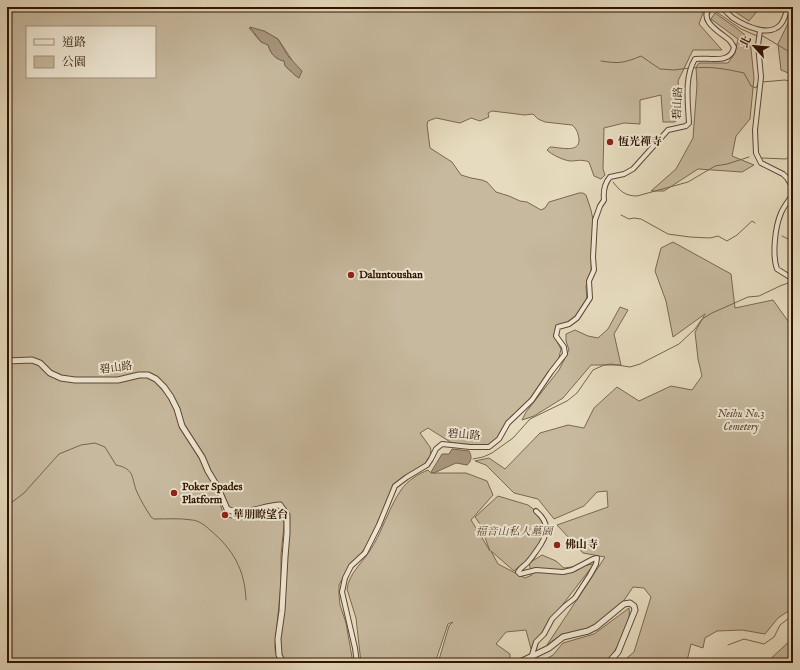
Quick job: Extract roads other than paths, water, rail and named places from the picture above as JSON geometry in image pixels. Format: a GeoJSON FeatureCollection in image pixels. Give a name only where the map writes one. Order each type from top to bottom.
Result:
{"type":"FeatureCollection","features":[{"type":"Feature","properties":{"kind":"street","name":"碧山路"},"geometry":{"type":"LineString","coordinates":[[357,663],[356,648],[342,592],[345,578],[351,566],[364,553],[382,518],[395,486],[426,465],[432,459],[436,449],[442,444],[470,447],[489,447],[499,439],[508,423],[532,400],[547,376],[565,354],[564,347],[556,336],[558,327],[569,324],[577,318],[590,298],[589,281],[594,270],[593,257],[596,217],[604,200],[604,187],[610,176],[624,174],[633,169],[668,130],[686,126],[689,122],[688,90],[691,66],[695,60],[700,58],[725,58],[730,56],[733,51],[734,47],[730,40],[713,28],[707,19],[707,13],[711,7]]}},
{"type":"Feature","properties":{"kind":"street"},"geometry":{"type":"LineString","coordinates":[[718,7],[723,9],[733,18],[760,31],[778,28],[784,21],[788,7]]}},
{"type":"Feature","properties":{"kind":"street"},"geometry":{"type":"LineString","coordinates":[[760,31],[758,45],[760,77],[755,130],[756,153],[761,163],[783,174],[793,188]]}},
{"type":"Feature","properties":{"kind":"street"},"geometry":{"type":"LineString","coordinates":[[793,194],[784,208],[778,222],[775,256],[777,269],[793,279]]}},
{"type":"Feature","properties":{"kind":"street","name":"碧山路"},"geometry":{"type":"LineString","coordinates":[[7,361],[32,360],[40,363],[50,373],[61,378],[75,380],[118,380],[140,375],[148,375],[156,379],[171,397],[177,409],[182,426],[202,457],[227,509],[232,512],[240,512],[272,505],[280,505],[287,515],[288,533],[284,557],[282,611],[278,639],[280,655],[284,663]]}},
{"type":"Feature","properties":{"kind":"street"},"geometry":{"type":"LineString","coordinates":[[532,656],[536,642],[544,634],[552,619],[564,606],[575,598],[590,575],[596,564],[597,558],[572,570],[563,572],[536,570],[520,574],[518,572],[521,567],[527,564],[544,541],[546,535],[547,527],[543,517],[536,511]]}},
{"type":"Feature","properties":{"kind":"street"},"geometry":{"type":"LineString","coordinates":[[518,663],[549,648],[563,637],[588,631],[603,623],[624,604],[630,603],[634,606],[635,610],[618,652],[608,663]]}},
{"type":"Feature","properties":{"kind":"waterway"},"geometry":{"type":"LineString","coordinates":[[714,7],[715,11],[741,29],[757,36]]}},
{"type":"Feature","properties":{"kind":"waterway"},"geometry":{"type":"LineString","coordinates":[[760,36],[763,36],[793,54]]}},
{"type":"Feature","properties":{"kind":"waterway"},"geometry":{"type":"LineString","coordinates":[[601,61],[621,62],[641,56],[660,69],[674,70],[689,68]]}},
{"type":"Feature","properties":{"kind":"waterway"},"geometry":{"type":"LineString","coordinates":[[692,68],[718,68],[744,73],[751,86],[756,88],[759,82]]}},
{"type":"Feature","properties":{"kind":"waterway"},"geometry":{"type":"LineString","coordinates":[[762,82],[785,80],[789,81],[793,86]]}},
{"type":"Feature","properties":{"kind":"waterway"},"geometry":{"type":"LineString","coordinates":[[762,158],[786,159],[793,154]]}},
{"type":"Feature","properties":{"kind":"waterway"},"geometry":{"type":"LineString","coordinates":[[613,182],[623,192],[629,195],[637,196],[688,182],[715,166],[749,157]]}},
{"type":"Feature","properties":{"kind":"waterway"},"geometry":{"type":"LineString","coordinates":[[621,215],[629,219],[641,219],[668,234],[710,238],[718,236],[727,241],[737,235],[752,221],[755,223]]}},
{"type":"Feature","properties":{"kind":"waterway"},"geometry":{"type":"LineString","coordinates":[[782,236],[788,239],[793,239]]}},
{"type":"Feature","properties":{"kind":"waterway"},"geometry":{"type":"LineString","coordinates":[[473,459],[492,453],[513,438],[530,419],[567,401],[577,393],[593,370],[604,365],[611,364],[630,367],[640,364],[679,344],[695,329],[702,319],[712,313],[748,297],[759,296],[788,283],[793,285]]}},
{"type":"Feature","properties":{"kind":"waterway"},"geometry":{"type":"LineString","coordinates":[[7,506],[24,493],[59,454],[81,445],[95,443],[105,447],[116,465],[127,469],[130,472],[135,487],[151,517],[154,519],[194,520],[202,524],[218,537],[236,561],[243,579],[246,600]]}},
{"type":"Feature","properties":{"kind":"waterway"},"geometry":{"type":"LineString","coordinates":[[728,645],[744,639],[764,644],[774,637],[780,625],[793,615]]}},
{"type":"Feature","properties":{"kind":"place","name":"恆光禪寺"},"geometry":{"type":"Point","coordinates":[610,142]}},
{"type":"Feature","properties":{"kind":"place","name":"Daluntoushan"},"geometry":{"type":"Point","coordinates":[351,275]}},
{"type":"Feature","properties":{"kind":"place","name":"Poker Spades Platform"},"geometry":{"type":"Point","coordinates":[174,493]}},
{"type":"Feature","properties":{"kind":"place","name":"華朋瞭望台"},"geometry":{"type":"Point","coordinates":[225,515]}},
{"type":"Feature","properties":{"kind":"place","name":"佛山寺"},"geometry":{"type":"Point","coordinates":[557,545]}},
{"type":"Feature","properties":{"kind":"park label","name":"Neihu No.3 Cemetery"},"geometry":{"type":"Point","coordinates":[741,420]}},
{"type":"Feature","properties":{"kind":"park label","name":"福音山私人墓園"},"geometry":{"type":"Point","coordinates":[514,532]}}]}
